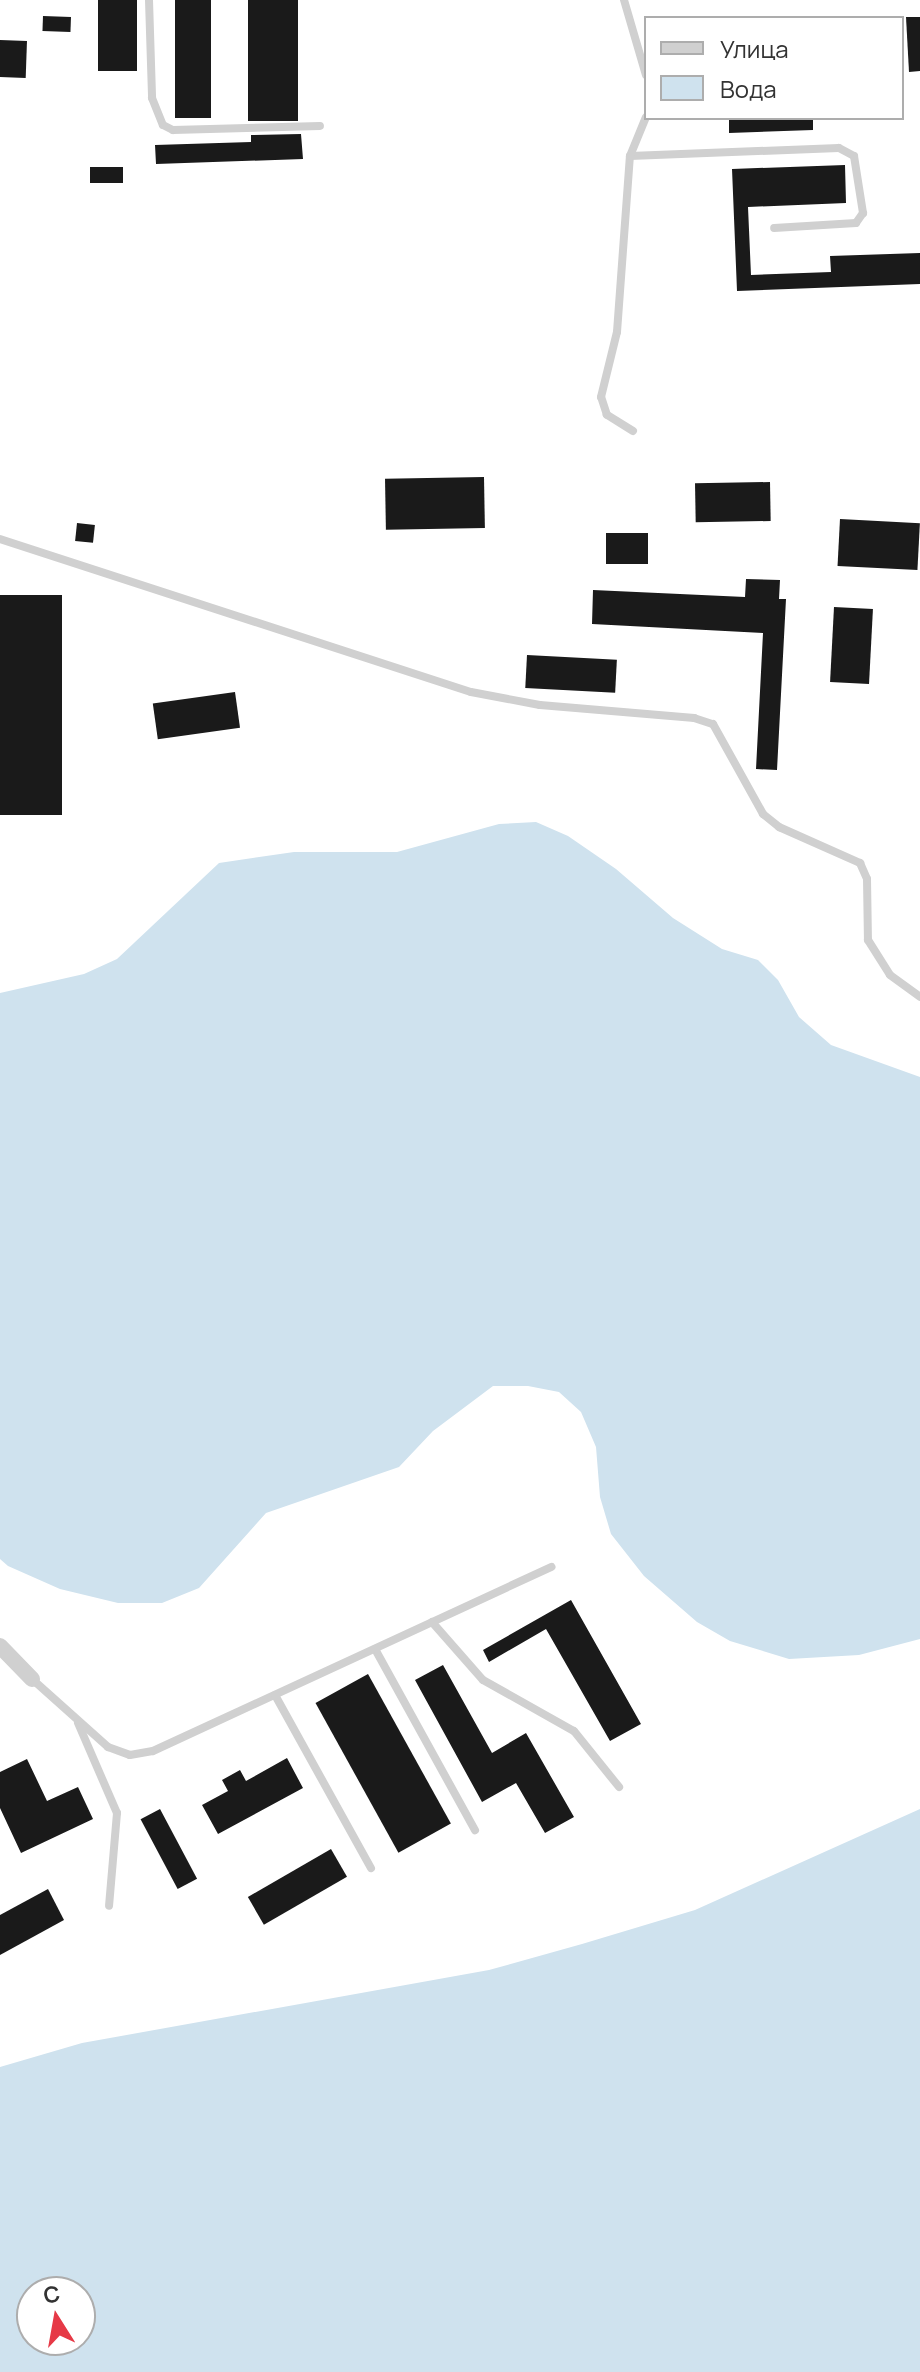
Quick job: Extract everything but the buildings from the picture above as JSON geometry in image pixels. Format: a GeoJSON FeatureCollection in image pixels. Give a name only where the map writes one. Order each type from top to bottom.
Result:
{"type":"FeatureCollection","features":[{"type":"Feature","properties":{"kind":"street"},"geometry":{"type":"LineString","coordinates":[[0,1646],[32,1679]]}},
{"type":"Feature","properties":{"kind":"lane"},"geometry":{"type":"LineString","coordinates":[[149,0],[152,98],[163,125],[173,130],[320,126]]}},
{"type":"Feature","properties":{"kind":"lane"},"geometry":{"type":"LineString","coordinates":[[624,0],[644,68]]}},
{"type":"Feature","properties":{"kind":"lane"},"geometry":{"type":"LineString","coordinates":[[633,431],[607,415],[601,397],[617,332],[630,156],[645,120]]}},
{"type":"Feature","properties":{"kind":"lane"},"geometry":{"type":"LineString","coordinates":[[630,156],[839,148],[854,156],[863,213],[856,223],[774,228]]}},
{"type":"Feature","properties":{"kind":"lane"},"geometry":{"type":"LineString","coordinates":[[0,539],[471,692],[540,705],[694,718],[713,724],[763,814],[779,827],[860,863],[867,879],[868,940],[890,975],[920,997]]}},
{"type":"Feature","properties":{"kind":"lane"},"geometry":{"type":"LineString","coordinates":[[32,1679],[108,1747],[130,1755],[153,1751],[552,1567]]}},
{"type":"Feature","properties":{"kind":"lane"},"geometry":{"type":"LineString","coordinates":[[432,1622],[483,1680],[574,1731],[619,1787]]}},
{"type":"Feature","properties":{"kind":"lane"},"geometry":{"type":"LineString","coordinates":[[375,1649],[475,1830]]}},
{"type":"Feature","properties":{"kind":"lane"},"geometry":{"type":"LineString","coordinates":[[275,1695],[371,1868]]}},
{"type":"Feature","properties":{"kind":"lane"},"geometry":{"type":"LineString","coordinates":[[76,1718],[117,1813],[109,1906]]}},
{"type":"Feature","properties":{"kind":"water"},"geometry":{"type":"Polygon","coordinates":[[[536,822],[568,836],[616,869],[673,918],[722,949],[758,960],[778,980],[799,1017],[831,1045],[920,1077],[920,1639],[859,1655],[789,1659],[730,1641],[697,1622],[644,1576],[611,1534],[600,1497],[596,1447],[581,1412],[559,1392],[528,1386],[493,1386],[433,1431],[399,1467],[266,1513],[199,1588],[162,1603],[118,1603],[60,1589],[8,1566],[0,1559],[0,993],[84,974],[117,959],[219,863],[294,852],[397,852],[499,824],[536,822]]]}},
{"type":"Feature","properties":{"kind":"water"},"geometry":{"type":"Polygon","coordinates":[[[920,1809],[920,2372],[0,2372],[0,2067],[82,2043],[489,1970],[695,1910],[920,1809]]]}}]}
